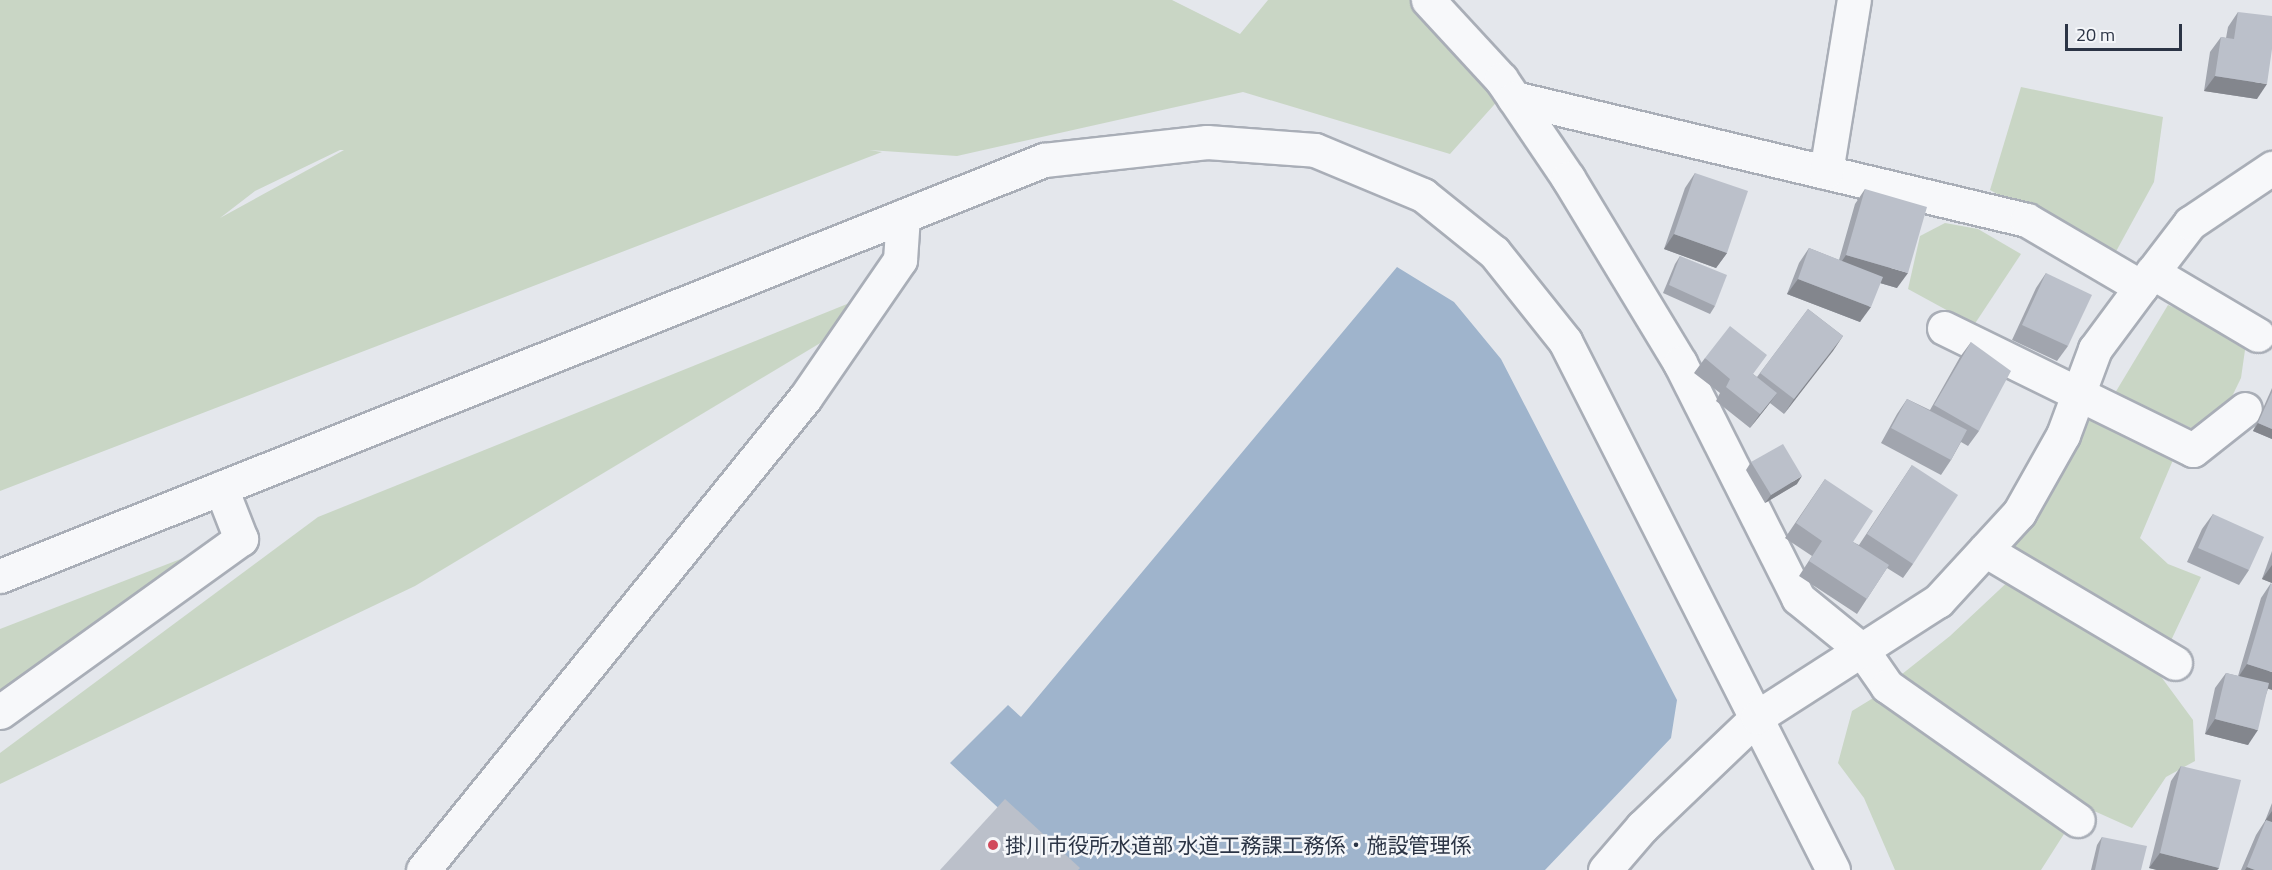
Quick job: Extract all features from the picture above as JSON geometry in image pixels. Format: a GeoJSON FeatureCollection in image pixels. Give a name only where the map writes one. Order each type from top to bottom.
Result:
{"type":"FeatureCollection","features":[{"type":"Feature","properties":{"kind":"street"},"geometry":{"type":"LineString","coordinates":[[1428,0],[1501,79],[1568,178],[1680,363],[1798,598],[1862,650],[1887,686],[2078,820]]}},
{"type":"Feature","properties":{"kind":"street"},"geometry":{"type":"LineString","coordinates":[[1826,172],[1854,0]]}},
{"type":"Feature","properties":{"kind":"street"},"geometry":{"type":"LineString","coordinates":[[1514,98],[2027,220],[2258,335]]}},
{"type":"Feature","properties":{"kind":"street"},"geometry":{"type":"LineString","coordinates":[[0,576],[1044,160],[1207,142],[1315,150],[1423,195],[1494,252],[1565,341],[1833,870]]}},
{"type":"Feature","properties":{"kind":"street"},"geometry":{"type":"LineString","coordinates":[[1605,870],[1642,827],[1757,717],[1938,601],[2019,513],[2063,435],[2095,349],[2146,279],[2190,223],[2272,168]]}},
{"type":"Feature","properties":{"kind":"street"},"geometry":{"type":"LineString","coordinates":[[423,870],[805,398],[900,260],[903,216]]}},
{"type":"Feature","properties":{"kind":"street"},"geometry":{"type":"LineString","coordinates":[[1944,328],[2193,450],[2245,409]]}},
{"type":"Feature","properties":{"kind":"street"},"geometry":{"type":"LineString","coordinates":[[0,711],[241,539],[221,488]]}},
{"type":"Feature","properties":{"kind":"street"},"geometry":{"type":"LineString","coordinates":[[1985,550],[2175,663]]}},
{"type":"Feature","properties":{"kind":"green space"},"geometry":{"type":"Polygon","coordinates":[[[0,0],[1172,0],[1240,34],[1268,0],[1411,0],[1502,96],[1450,154],[1243,92],[957,156],[869,150],[882,152],[0,491],[0,0]],[[344,150],[255,191],[220,218],[344,150]]]}},
{"type":"Feature","properties":{"kind":"green space"},"geometry":{"type":"Polygon","coordinates":[[[2021,87],[2163,117],[2154,182],[2113,257],[1990,190],[2021,87]]]}},
{"type":"Feature","properties":{"kind":"green space"},"geometry":{"type":"Polygon","coordinates":[[[1945,223],[1978,229],[2021,254],[1974,325],[1908,289],[1920,236],[1945,223]]]}},
{"type":"Feature","properties":{"kind":"green space"},"geometry":{"type":"Polygon","coordinates":[[[862,298],[822,342],[415,586],[0,784],[0,753],[318,517],[862,298]]]}},
{"type":"Feature","properties":{"kind":"green space"},"geometry":{"type":"Polygon","coordinates":[[[2168,305],[2240,335],[2246,343],[2241,378],[2222,417],[2200,432],[2115,393],[2168,305]]]}},
{"type":"Feature","properties":{"kind":"green space"},"geometry":{"type":"Polygon","coordinates":[[[2091,412],[2176,453],[2140,538],[2168,564],[2201,577],[2167,649],[1997,551],[2054,479],[2091,412]]]}},
{"type":"Feature","properties":{"kind":"green space"},"geometry":{"type":"Polygon","coordinates":[[[209,548],[0,702],[0,629],[209,548]]]}},
{"type":"Feature","properties":{"kind":"green space"},"geometry":{"type":"Polygon","coordinates":[[[2014,576],[2151,663],[2193,720],[2195,761],[2166,777],[2132,828],[2083,806],[1887,686],[1950,636],[2014,576]]]}},
{"type":"Feature","properties":{"kind":"green space"},"geometry":{"type":"Polygon","coordinates":[[[1883,692],[2064,834],[2041,870],[1895,870],[1864,798],[1838,763],[1852,711],[1883,692]]]}},
{"type":"Feature","properties":{"kind":"water"},"geometry":{"type":"Polygon","coordinates":[[[1397,267],[1454,302],[1501,359],[1677,700],[1671,738],[1545,870],[1065,870],[950,763],[1008,705],[1021,717],[1397,267]]]}},
{"type":"Feature","properties":{"kind":"building"},"geometry":{"type":"Polygon","coordinates":[[[2238,12],[2272,16],[2272,49],[2267,84],[2215,76],[2221,37],[2234,39],[2238,12]]]}},
{"type":"Feature","properties":{"kind":"building"},"geometry":{"type":"Polygon","coordinates":[[[1695,173],[1748,191],[1727,253],[1674,234],[1695,173]]]}},
{"type":"Feature","properties":{"kind":"building"},"geometry":{"type":"Polygon","coordinates":[[[1865,189],[1927,207],[1908,273],[1846,255],[1865,189]]]}},
{"type":"Feature","properties":{"kind":"building"},"geometry":{"type":"Polygon","coordinates":[[[1809,248],[1883,277],[1871,307],[1798,279],[1809,248]]]}},
{"type":"Feature","properties":{"kind":"building"},"geometry":{"type":"Polygon","coordinates":[[[1680,256],[1727,275],[1715,306],[1669,285],[1680,256]]]}},
{"type":"Feature","properties":{"kind":"building"},"geometry":{"type":"Polygon","coordinates":[[[2046,273],[2092,295],[2068,346],[2022,325],[2046,273]]]}},
{"type":"Feature","properties":{"kind":"building"},"geometry":{"type":"Polygon","coordinates":[[[1808,309],[1843,336],[1794,399],[1760,373],[1808,309]]]}},
{"type":"Feature","properties":{"kind":"building"},"geometry":{"type":"Polygon","coordinates":[[[1730,326],[1767,355],[1753,374],[1777,393],[1760,414],[1726,387],[1730,379],[1705,358],[1730,326]]]}},
{"type":"Feature","properties":{"kind":"building"},"geometry":{"type":"Polygon","coordinates":[[[1971,342],[2011,371],[1979,431],[1934,405],[1971,342]]]}},
{"type":"Feature","properties":{"kind":"building"},"geometry":{"type":"Polygon","coordinates":[[[2272,392],[2272,429],[2258,423],[2272,392]]]}},
{"type":"Feature","properties":{"kind":"building"},"geometry":{"type":"Polygon","coordinates":[[[1907,399],[1967,430],[1951,460],[1891,428],[1907,399]]]}},
{"type":"Feature","properties":{"kind":"building"},"geometry":{"type":"Polygon","coordinates":[[[1783,444],[1802,476],[1771,495],[1751,462],[1783,444]]]}},
{"type":"Feature","properties":{"kind":"building"},"geometry":{"type":"Polygon","coordinates":[[[1912,465],[1958,495],[1913,564],[1867,534],[1912,465]]]}},
{"type":"Feature","properties":{"kind":"building"},"geometry":{"type":"Polygon","coordinates":[[[1825,479],[1873,511],[1853,542],[1889,565],[1867,599],[1809,561],[1822,541],[1796,523],[1825,479]]]}},
{"type":"Feature","properties":{"kind":"building"},"geometry":{"type":"Polygon","coordinates":[[[2213,514],[2264,537],[2249,570],[2198,548],[2213,514]]]}},
{"type":"Feature","properties":{"kind":"building"},"geometry":{"type":"Polygon","coordinates":[[[2272,584],[2272,672],[2247,664],[2272,584]]]}},
{"type":"Feature","properties":{"kind":"building"},"geometry":{"type":"Polygon","coordinates":[[[2226,673],[2269,683],[2258,730],[2215,719],[2226,673]]]}},
{"type":"Feature","properties":{"kind":"building"},"geometry":{"type":"Polygon","coordinates":[[[2181,766],[2241,780],[2219,868],[2160,853],[2181,766]]]}},
{"type":"Feature","properties":{"kind":"building"},"geometry":{"type":"Polygon","coordinates":[[[1005,799],[1080,868],[1078,870],[940,870],[1005,799]]]}},
{"type":"Feature","properties":{"kind":"building"},"geometry":{"type":"Polygon","coordinates":[[[2266,820],[2272,822],[2272,870],[2255,870],[2247,867],[2266,820]]]}},
{"type":"Feature","properties":{"kind":"building"},"geometry":{"type":"Polygon","coordinates":[[[2102,837],[2147,846],[2141,870],[2095,870],[2102,837]]]}},
{"type":"Feature","properties":{"kind":"place","name":"掛川市役所水道部 水道工務課工務係・施設管理係"},"geometry":{"type":"Point","coordinates":[993,845]}}]}
